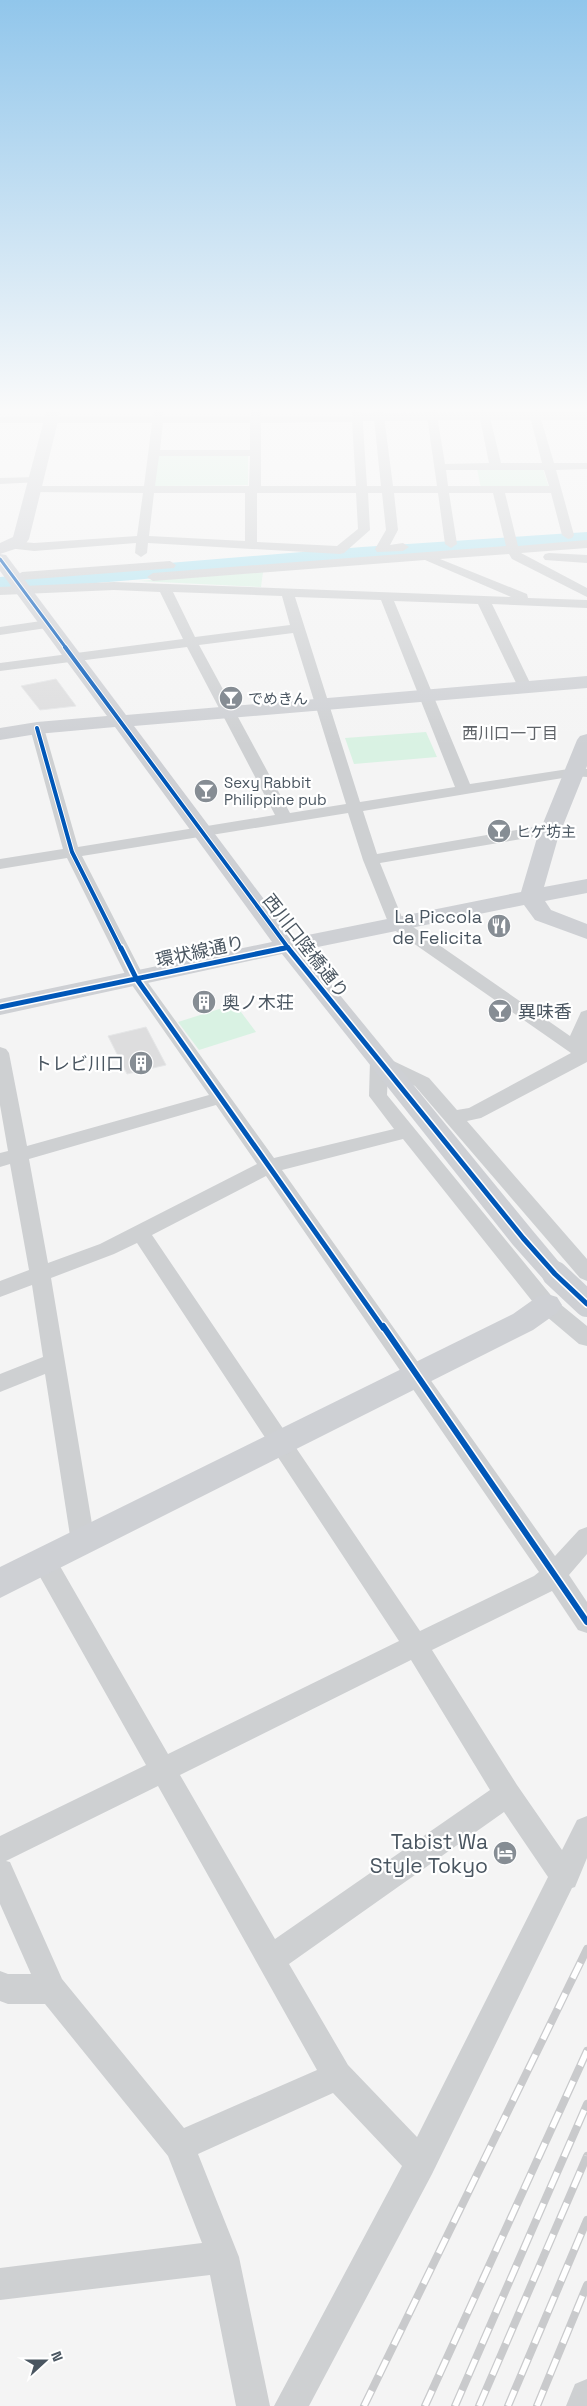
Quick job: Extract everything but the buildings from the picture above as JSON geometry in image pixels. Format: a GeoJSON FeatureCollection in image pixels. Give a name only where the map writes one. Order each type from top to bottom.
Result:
{"type":"FeatureCollection","features":[{"type":"Feature","properties":{"kind":"street"},"geometry":{"type":"LineString","coordinates":[[6,547],[21,539],[26,521]]}},
{"type":"Feature","properties":{"kind":"street"},"geometry":{"type":"LineString","coordinates":[[140,567],[144,521]]}},
{"type":"Feature","properties":{"kind":"street"},"geometry":{"type":"LineString","coordinates":[[252,521],[252,545]]}},
{"type":"Feature","properties":{"kind":"street"},"geometry":{"type":"LineString","coordinates":[[0,591],[14,583],[140,567],[340,550],[364,530],[364,521]]}},
{"type":"Feature","properties":{"kind":"street"},"geometry":{"type":"LineString","coordinates":[[391,521],[392,530],[381,549],[451,544],[513,548],[587,559]]}},
{"type":"Feature","properties":{"kind":"street"},"geometry":{"type":"LineString","coordinates":[[448,521],[451,544]]}},
{"type":"Feature","properties":{"kind":"street"},"geometry":{"type":"LineString","coordinates":[[506,521],[513,548],[550,574],[587,593]]}},
{"type":"Feature","properties":{"kind":"street"},"geometry":{"type":"LineString","coordinates":[[564,521],[568,535]]}},
{"type":"Feature","properties":{"kind":"street"},"geometry":{"type":"LineString","coordinates":[[513,548],[568,535],[587,534]]}},
{"type":"Feature","properties":{"kind":"street"},"geometry":{"type":"LineString","coordinates":[[6,547],[34,547],[142,539],[340,550]]}},
{"type":"Feature","properties":{"kind":"street"},"geometry":{"type":"LineString","coordinates":[[114,586],[124,579],[143,577],[587,544]]}},
{"type":"Feature","properties":{"kind":"street"},"geometry":{"type":"LineString","coordinates":[[438,554],[432,560],[532,602]]}},
{"type":"Feature","properties":{"kind":"street","name":"西川口陸橋通り"},"geometry":{"type":"LineString","coordinates":[[0,559],[14,583],[48,624],[288,947],[523,1238],[578,1269],[587,1304]]}},
{"type":"Feature","properties":{"kind":"street"},"geometry":{"type":"LineString","coordinates":[[550,574],[565,569]]}},
{"type":"Feature","properties":{"kind":"street"},"geometry":{"type":"LineString","coordinates":[[14,583],[587,604]]}},
{"type":"Feature","properties":{"kind":"street"},"geometry":{"type":"LineString","coordinates":[[165,588],[191,642],[285,819]]}},
{"type":"Feature","properties":{"kind":"street"},"geometry":{"type":"LineString","coordinates":[[286,593],[356,807],[371,860],[396,923],[586,1055]]}},
{"type":"Feature","properties":{"kind":"street"},"geometry":{"type":"LineString","coordinates":[[386,597],[464,789]]}},
{"type":"Feature","properties":{"kind":"street"},"geometry":{"type":"LineString","coordinates":[[482,600],[525,687]]}},
{"type":"Feature","properties":{"kind":"street"},"geometry":{"type":"LineString","coordinates":[[0,631],[48,624]]}},
{"type":"Feature","properties":{"kind":"street"},"geometry":{"type":"LineString","coordinates":[[0,667],[297,628]]}},
{"type":"Feature","properties":{"kind":"street"},"geometry":{"type":"LineString","coordinates":[[0,734],[37,728],[587,682]]}},
{"type":"Feature","properties":{"kind":"street"},"geometry":{"type":"LineString","coordinates":[[37,728],[72,852],[136,978],[418,1375],[587,1622]]}},
{"type":"Feature","properties":{"kind":"street"},"geometry":{"type":"LineString","coordinates":[[587,740],[581,772],[551,829],[533,880],[531,898],[543,915],[550,920],[587,932]]}},
{"type":"Feature","properties":{"kind":"street"},"geometry":{"type":"LineString","coordinates":[[0,864],[202,833],[464,789],[581,772]]}},
{"type":"Feature","properties":{"kind":"street"},"geometry":{"type":"LineString","coordinates":[[371,860],[551,829]]}},
{"type":"Feature","properties":{"kind":"street","name":"環状線通り"},"geometry":{"type":"LineString","coordinates":[[0,1007],[396,923],[587,886]]}},
{"type":"Feature","properties":{"kind":"street"},"geometry":{"type":"LineString","coordinates":[[586,1055],[578,1040],[587,1016]]}},
{"type":"Feature","properties":{"kind":"street"},"geometry":{"type":"LineString","coordinates":[[0,1053],[9,1158],[40,1272],[83,1542]]}},
{"type":"Feature","properties":{"kind":"street"},"geometry":{"type":"LineString","coordinates":[[455,1117],[474,1114],[586,1055]]}},
{"type":"Feature","properties":{"kind":"street"},"geometry":{"type":"LineString","coordinates":[[0,1583],[523,1322],[547,1305],[578,1269],[455,1117],[422,1082],[379,1061],[378,1096],[547,1305],[587,1338]]}},
{"type":"Feature","properties":{"kind":"street"},"geometry":{"type":"LineString","coordinates":[[9,1158],[220,1098]]}},
{"type":"Feature","properties":{"kind":"street"},"geometry":{"type":"LineString","coordinates":[[0,1289],[40,1272],[108,1249],[270,1166],[406,1132]]}},
{"type":"Feature","properties":{"kind":"street"},"geometry":{"type":"LineString","coordinates":[[140,1232],[416,1646],[507,1794],[565,1877]]}},
{"type":"Feature","properties":{"kind":"street"},"geometry":{"type":"LineString","coordinates":[[0,1383],[54,1362]]}},
{"type":"Feature","properties":{"kind":"street"},"geometry":{"type":"LineString","coordinates":[[0,1850],[543,1583],[554,1575],[587,1537]]}},
{"type":"Feature","properties":{"kind":"street"},"geometry":{"type":"LineString","coordinates":[[44,1562],[337,2076],[421,2163]]}},
{"type":"Feature","properties":{"kind":"street"},"geometry":{"type":"LineString","coordinates":[[271,1959],[507,1794]]}},
{"type":"Feature","properties":{"kind":"street"},"geometry":{"type":"LineString","coordinates":[[291,2406],[421,2163],[565,1877],[587,1829]]}},
{"type":"Feature","properties":{"kind":"street"},"geometry":{"type":"LineString","coordinates":[[0,1872],[52,1989],[179,2146],[223,2257],[253,2406]]}},
{"type":"Feature","properties":{"kind":"street"},"geometry":{"type":"LineString","coordinates":[[0,1986],[8,1989],[52,1989]]}},
{"type":"Feature","properties":{"kind":"street"},"geometry":{"type":"LineString","coordinates":[[179,2146],[337,2076]]}},
{"type":"Feature","properties":{"kind":"street"},"geometry":{"type":"LineString","coordinates":[[0,2284],[223,2257]]}},
{"type":"Feature","properties":{"kind":"street"},"geometry":{"type":"LineString","coordinates":[[583,2406],[587,2396]]}},
{"type":"Feature","properties":{"kind":"green space"},"geometry":{"type":"Polygon","coordinates":[[[263,572],[261,587],[138,581],[263,572]]]}},
{"type":"Feature","properties":{"kind":"green space"},"geometry":{"type":"Polygon","coordinates":[[[426,732],[437,757],[354,764],[345,738],[426,732]]]}},
{"type":"Feature","properties":{"kind":"green space"},"geometry":{"type":"Polygon","coordinates":[[[235,1004],[256,1032],[199,1050],[178,1022],[235,1004]]]}},
{"type":"Feature","properties":{"kind":"waterway"},"geometry":{"type":"LineString","coordinates":[[0,584],[362,554],[587,539]]}},
{"type":"Feature","properties":{"kind":"railway"},"geometry":{"type":"LineString","coordinates":[[364,2406],[587,1949]]}},
{"type":"Feature","properties":{"kind":"railway"},"geometry":{"type":"LineString","coordinates":[[425,2406],[587,2051]]}},
{"type":"Feature","properties":{"kind":"railway"},"geometry":{"type":"LineString","coordinates":[[455,2406],[587,2104]]}},
{"type":"Feature","properties":{"kind":"railway"},"geometry":{"type":"LineString","coordinates":[[479,2406],[587,2156]]}},
{"type":"Feature","properties":{"kind":"railway"},"geometry":{"type":"LineString","coordinates":[[508,2406],[587,2220]]}},
{"type":"Feature","properties":{"kind":"railway"},"geometry":{"type":"LineString","coordinates":[[537,2406],[587,2285]]}},
{"type":"Feature","properties":{"kind":"cycle path"},"geometry":{"type":"LineString","coordinates":[[0,559],[288,947],[523,1238],[555,1274],[587,1304]]}},
{"type":"Feature","properties":{"kind":"cycle path"},"geometry":{"type":"LineString","coordinates":[[37,728],[72,852],[136,978],[417,1375],[587,1622]]}},
{"type":"Feature","properties":{"kind":"cycle path"},"geometry":{"type":"LineString","coordinates":[[0,1007],[288,947]]}},
{"type":"Feature","properties":{"kind":"place","name":"でめきん"},"geometry":{"type":"Point","coordinates":[231,698]}},
{"type":"Feature","properties":{"kind":"place","name":"Sexy Rabbit Philippine pub"},"geometry":{"type":"Point","coordinates":[206,791]}},
{"type":"Feature","properties":{"kind":"place","name":"ヒゲ坊主"},"geometry":{"type":"Point","coordinates":[499,831]}},
{"type":"Feature","properties":{"kind":"place","name":"La Piccola de Felicita"},"geometry":{"type":"Point","coordinates":[499,926]}},
{"type":"Feature","properties":{"kind":"place","name":"奥ノ木荘"},"geometry":{"type":"Point","coordinates":[204,1002]}},
{"type":"Feature","properties":{"kind":"place","name":"異味香"},"geometry":{"type":"Point","coordinates":[500,1011]}},
{"type":"Feature","properties":{"kind":"place","name":"トレビ川口"},"geometry":{"type":"Point","coordinates":[141,1063]}},
{"type":"Feature","properties":{"kind":"place","name":"Tabist Wa Style Tokyo"},"geometry":{"type":"Point","coordinates":[505,1853]}},
{"type":"Feature","properties":{"kind":"district","name":"西川口一丁目"},"geometry":{"type":"Point","coordinates":[510,733]}}]}
